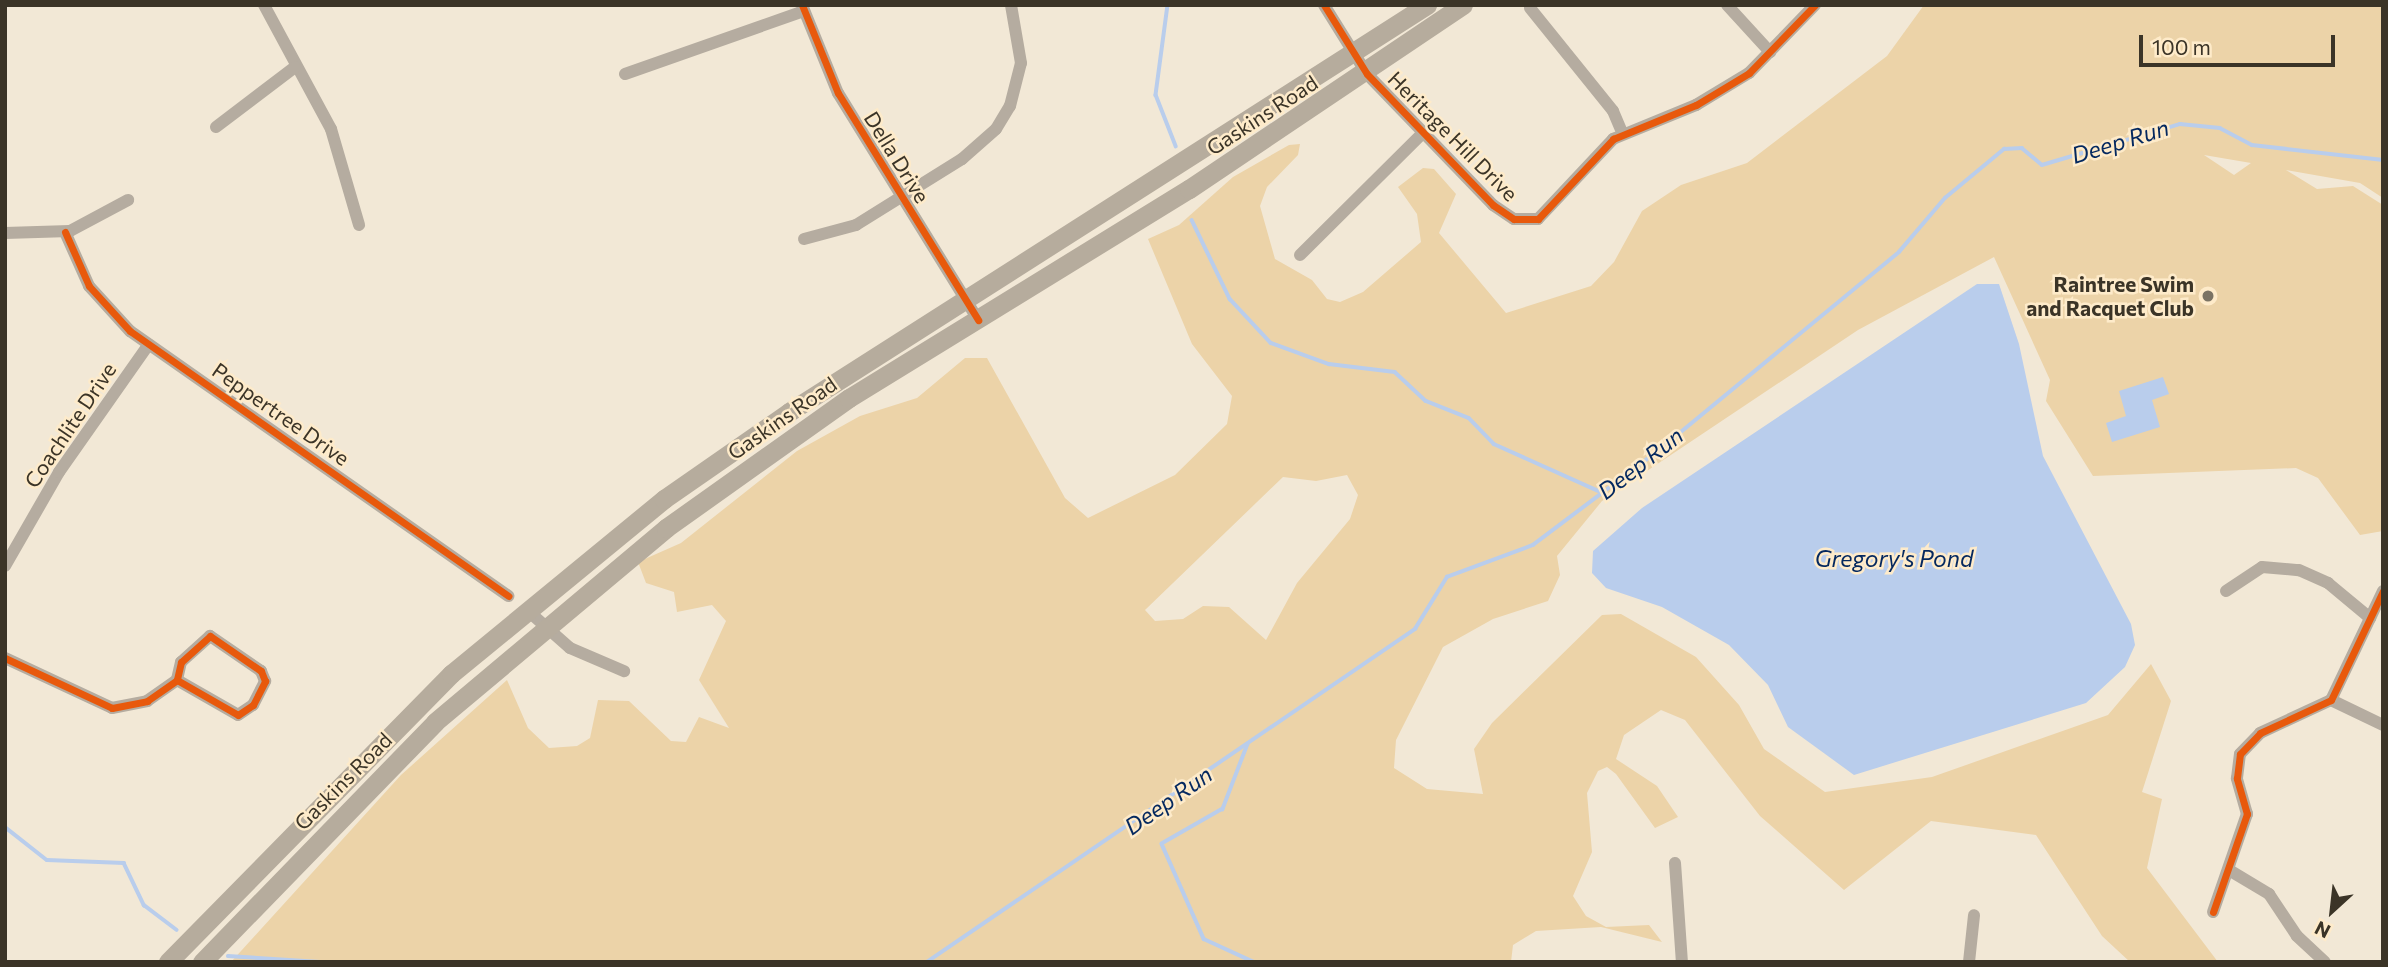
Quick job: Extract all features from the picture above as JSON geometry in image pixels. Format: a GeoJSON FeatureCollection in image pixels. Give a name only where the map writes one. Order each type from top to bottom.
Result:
{"type":"FeatureCollection","features":[{"type":"Feature","properties":{"kind":"main road","name":"Gaskins Road"},"geometry":{"type":"LineString","coordinates":[[168,962],[358,762],[527,610],[716,462],[1355,55],[1427,5]]}},
{"type":"Feature","properties":{"kind":"main road","name":"Gaskins Road"},"geometry":{"type":"LineString","coordinates":[[202,962],[381,774],[545,626],[666,528],[849,398],[978,320],[1367,74],[1463,5]]}},
{"type":"Feature","properties":{"kind":"street"},"geometry":{"type":"LineString","coordinates":[[264,5],[295,67],[331,129],[359,225]]}},
{"type":"Feature","properties":{"kind":"street"},"geometry":{"type":"LineString","coordinates":[[804,239],[841,232],[983,143],[1010,106],[1021,63],[1011,5]]}},
{"type":"Feature","properties":{"kind":"street","name":"Heritage Hill Drive"},"geometry":{"type":"LineString","coordinates":[[1324,5],[1367,74],[1422,134],[1505,215],[1538,219],[1623,134],[1719,93],[1770,52],[1815,5]]}},
{"type":"Feature","properties":{"kind":"street"},"geometry":{"type":"LineString","coordinates":[[1727,5],[1770,52]]}},
{"type":"Feature","properties":{"kind":"street"},"geometry":{"type":"LineString","coordinates":[[625,74],[803,8]]}},
{"type":"Feature","properties":{"kind":"street","name":"Della Drive"},"geometry":{"type":"LineString","coordinates":[[803,8],[838,93],[978,320]]}},
{"type":"Feature","properties":{"kind":"street"},"geometry":{"type":"LineString","coordinates":[[1530,8],[1613,111],[1623,134]]}},
{"type":"Feature","properties":{"kind":"street"},"geometry":{"type":"LineString","coordinates":[[216,127],[295,67]]}},
{"type":"Feature","properties":{"kind":"street"},"geometry":{"type":"LineString","coordinates":[[1300,255],[1422,134]]}},
{"type":"Feature","properties":{"kind":"street"},"geometry":{"type":"LineString","coordinates":[[5,233],[65,232],[128,200]]}},
{"type":"Feature","properties":{"kind":"street","name":"Peppertree Drive"},"geometry":{"type":"LineString","coordinates":[[65,232],[99,300],[149,344],[509,596]]}},
{"type":"Feature","properties":{"kind":"street","name":"Coachlite Drive"},"geometry":{"type":"LineString","coordinates":[[5,566],[38,506],[149,344]]}},
{"type":"Feature","properties":{"kind":"street"},"geometry":{"type":"LineString","coordinates":[[2225,591],[2262,567],[2299,570],[2328,583],[2377,617]]}},
{"type":"Feature","properties":{"kind":"street"},"geometry":{"type":"LineString","coordinates":[[2213,912],[2247,814],[2237,769],[2246,745],[2331,700],[2377,617],[2383,591]]}},
{"type":"Feature","properties":{"kind":"street"},"geometry":{"type":"LineString","coordinates":[[527,610],[576,652],[624,671]]}},
{"type":"Feature","properties":{"kind":"street"},"geometry":{"type":"LineString","coordinates":[[5,658],[112,708],[147,701],[177,680],[181,662],[198,640],[210,636],[265,681],[253,705],[239,715],[177,680]]}},
{"type":"Feature","properties":{"kind":"street"},"geometry":{"type":"LineString","coordinates":[[2331,700],[2383,725]]}},
{"type":"Feature","properties":{"kind":"street"},"geometry":{"type":"LineString","coordinates":[[1675,863],[1682,962]]}},
{"type":"Feature","properties":{"kind":"street"},"geometry":{"type":"LineString","coordinates":[[2229,870],[2269,894],[2297,936],[2325,962]]}},
{"type":"Feature","properties":{"kind":"street"},"geometry":{"type":"LineString","coordinates":[[1969,962],[1974,915]]}},
{"type":"Feature","properties":{"kind":"shaded area"},"geometry":{"type":"Polygon","coordinates":[[[1924,5],[2383,5],[2383,198],[2360,183],[2286,170],[2317,189],[2353,186],[2383,205],[2383,531],[2360,535],[2318,478],[2296,468],[2093,476],[2046,401],[2050,380],[1994,257],[1858,330],[1602,501],[1557,556],[1560,575],[1548,601],[1493,619],[1443,647],[1396,740],[1394,768],[1427,789],[1483,794],[1474,749],[1492,723],[1602,615],[1621,614],[1696,657],[1739,705],[1764,749],[1825,792],[1932,777],[2108,715],[2151,664],[2171,701],[2142,792],[2162,799],[2147,868],[2218,962],[2130,962],[2102,936],[2036,835],[1931,821],[1844,890],[1760,816],[1685,720],[1661,710],[1624,735],[1616,759],[1657,786],[1678,817],[1655,828],[1616,774],[1607,767],[1598,771],[1587,793],[1592,852],[1573,896],[1586,916],[1606,927],[1649,925],[1662,942],[1601,927],[1536,931],[1513,945],[1511,962],[231,962],[401,775],[507,680],[528,728],[549,748],[577,746],[590,738],[598,700],[629,701],[671,741],[686,742],[699,717],[729,728],[699,680],[726,621],[712,605],[677,612],[674,592],[646,583],[638,562],[681,543],[797,451],[860,416],[917,398],[965,358],[987,358],[1065,498],[1088,518],[1175,475],[1227,424],[1232,396],[1192,344],[1148,239],[1179,225],[1233,177],[1289,145],[1300,144],[1298,155],[1267,187],[1260,206],[1275,259],[1312,280],[1327,299],[1340,302],[1363,292],[1421,242],[1417,214],[1398,187],[1423,168],[1434,169],[1456,194],[1439,233],[1506,313],[1591,286],[1614,262],[1642,211],[1681,185],[1747,163],[1887,56],[1924,5]],[[2204,155],[2234,175],[2251,163],[2204,155]],[[1347,475],[1316,481],[1283,477],[1145,610],[1155,621],[1183,619],[1203,606],[1229,607],[1266,640],[1297,583],[1350,519],[1358,495],[1347,475]]]}},
{"type":"Feature","properties":{"kind":"water","name":"Gregory's Pond"},"geometry":{"type":"Polygon","coordinates":[[[1977,284],[1999,284],[2019,344],[2043,456],[2131,624],[2135,645],[2125,667],[2086,703],[1854,775],[1788,727],[1768,685],[1729,645],[1662,607],[1606,588],[1592,573],[1593,551],[1642,508],[1977,284]]]}},
{"type":"Feature","properties":{"kind":"water"},"geometry":{"type":"Polygon","coordinates":[[[2163,377],[2169,394],[2152,400],[2160,427],[2112,442],[2106,423],[2126,416],[2119,391],[2163,377]]]}},
{"type":"Feature","properties":{"kind":"waterway"},"geometry":{"type":"LineString","coordinates":[[1168,5],[1156,95],[1176,146]]}},
{"type":"Feature","properties":{"kind":"waterway","name":"Deep Run"},"geometry":{"type":"LineString","coordinates":[[927,962],[1415,629],[1447,577],[1533,545],[1659,450],[1899,252],[1945,198],[2004,149],[2022,148],[2042,165],[2180,124],[2220,128],[2252,145],[2383,160]]}},
{"type":"Feature","properties":{"kind":"waterway"},"geometry":{"type":"LineString","coordinates":[[1192,220],[1230,299],[1271,343],[1329,364],[1395,372],[1426,401],[1469,418],[1494,444],[1601,492]]}},
{"type":"Feature","properties":{"kind":"waterway"},"geometry":{"type":"LineString","coordinates":[[1248,744],[1223,809],[1162,844],[1204,939],[1254,962]]}},
{"type":"Feature","properties":{"kind":"waterway"},"geometry":{"type":"LineString","coordinates":[[5,827],[47,860],[124,863],[144,905],[177,930]]}},
{"type":"Feature","properties":{"kind":"waterway"},"geometry":{"type":"LineString","coordinates":[[228,956],[320,962]]}},
{"type":"Feature","properties":{"kind":"cycle path"},"geometry":{"type":"LineString","coordinates":[[802,5],[838,93],[978,320]]}},
{"type":"Feature","properties":{"kind":"cycle path"},"geometry":{"type":"LineString","coordinates":[[1324,5],[1367,74],[1493,205],[1514,219],[1538,219],[1613,139],[1696,105],[1749,73],[1815,5]]}},
{"type":"Feature","properties":{"kind":"cycle path"},"geometry":{"type":"LineString","coordinates":[[65,232],[89,286],[130,331],[509,596]]}},
{"type":"Feature","properties":{"kind":"cycle path"},"geometry":{"type":"LineString","coordinates":[[2213,912],[2247,814],[2237,778],[2240,754],[2260,733],[2331,700],[2383,591]]}},
{"type":"Feature","properties":{"kind":"cycle path"},"geometry":{"type":"LineString","coordinates":[[5,658],[112,708],[147,701],[177,680],[238,715],[253,705],[265,681],[261,671],[210,636],[181,662],[177,680]]}},
{"type":"Feature","properties":{"kind":"place","name":"Raintree Swim and Racquet Club"},"geometry":{"type":"Point","coordinates":[2208,296]}}]}
